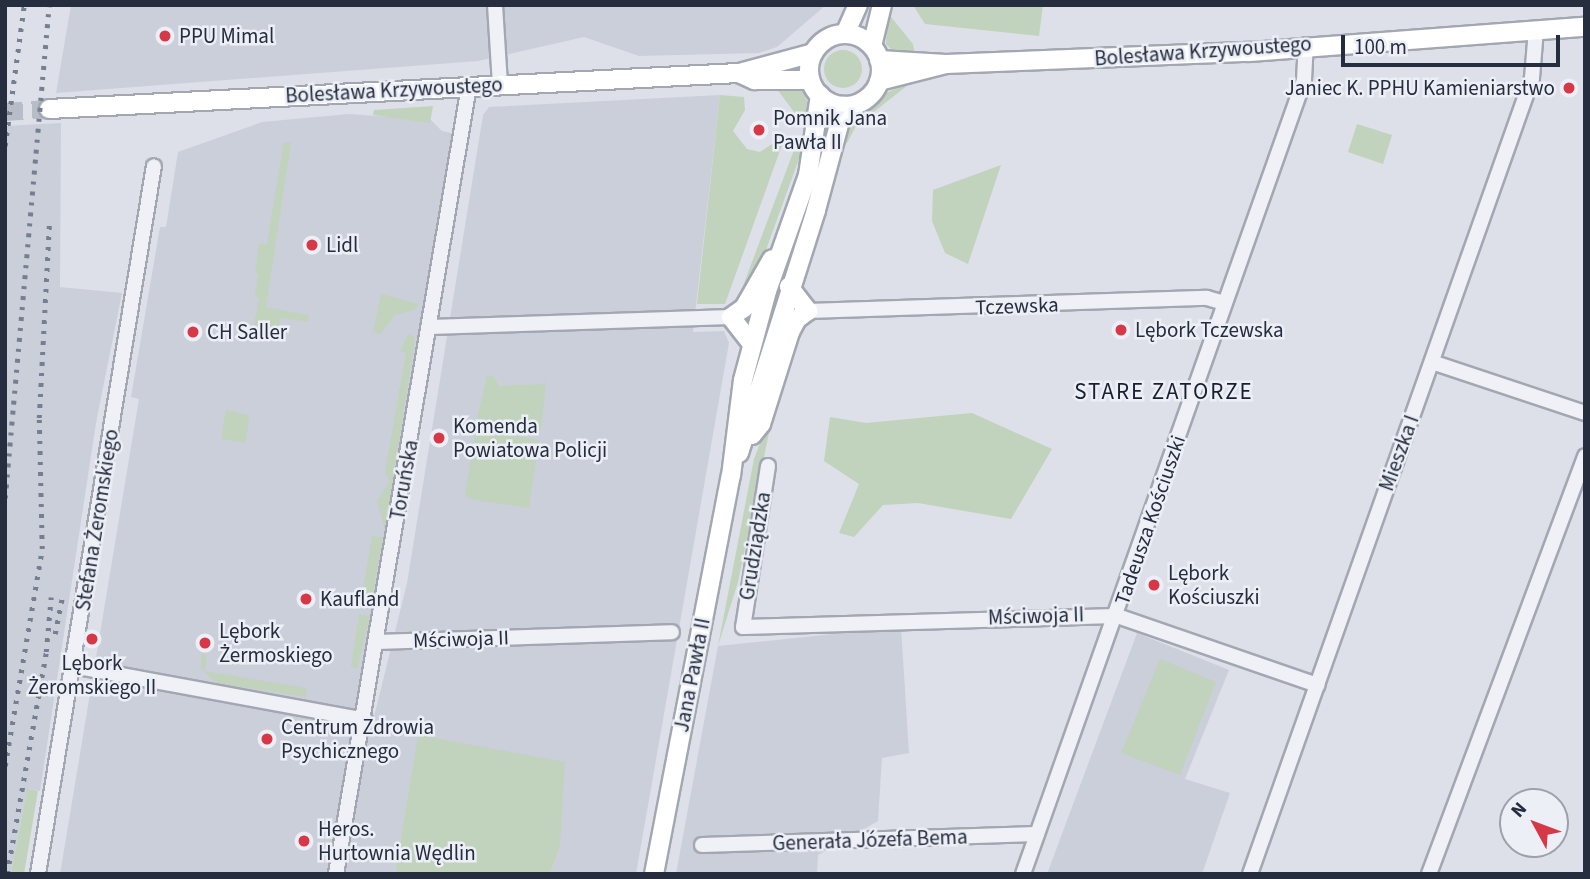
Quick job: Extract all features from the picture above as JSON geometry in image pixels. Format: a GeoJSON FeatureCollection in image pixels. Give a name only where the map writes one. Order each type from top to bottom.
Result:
{"type":"FeatureCollection","features":[{"type":"Feature","properties":{"kind":"main road"},"geometry":{"type":"LineString","coordinates":[[858,5],[845,34],[821,43],[813,53],[810,80],[820,96],[844,106],[871,94],[879,81],[876,53],[882,5]]}},
{"type":"Feature","properties":{"kind":"main road","name":"Bolesława Krzywoustego"},"geometry":{"type":"LineString","coordinates":[[876,53],[946,64],[1250,52],[1306,45],[1585,27]]}},
{"type":"Feature","properties":{"kind":"main road"},"geometry":{"type":"LineString","coordinates":[[845,34],[876,53]]}},
{"type":"Feature","properties":{"kind":"main road","name":"Bolesława Krzywoustego"},"geometry":{"type":"LineString","coordinates":[[49,109],[500,84],[739,74],[813,53]]}},
{"type":"Feature","properties":{"kind":"main road","name":"Bolesława Krzywoustego"},"geometry":{"type":"LineString","coordinates":[[879,81],[946,64]]}},
{"type":"Feature","properties":{"kind":"main road","name":"Bolesława Krzywoustego"},"geometry":{"type":"LineString","coordinates":[[739,74],[754,80],[810,80]]}},
{"type":"Feature","properties":{"kind":"main road","name":"Jana Pawła II"},"geometry":{"type":"LineString","coordinates":[[654,874],[730,476],[736,418],[752,344],[810,166],[820,96]]}},
{"type":"Feature","properties":{"kind":"main road","name":"Jana Pawła II"},"geometry":{"type":"LineString","coordinates":[[730,476],[816,210],[844,106]]}},
{"type":"Feature","properties":{"kind":"main road"},"geometry":{"type":"LineString","coordinates":[[752,344],[731,317],[744,308],[758,279],[783,245]]}},
{"type":"Feature","properties":{"kind":"main road"},"geometry":{"type":"LineString","coordinates":[[741,448],[761,424],[790,332],[797,319],[808,311],[789,287]]}},
{"type":"Feature","properties":{"kind":"street"},"geometry":{"type":"LineString","coordinates":[[495,5],[500,84]]}},
{"type":"Feature","properties":{"kind":"street","name":"Mieszka I"},"geometry":{"type":"LineString","coordinates":[[1250,874],[1532,78],[1536,29]]}},
{"type":"Feature","properties":{"kind":"street","name":"Tadeusza Kościuszki"},"geometry":{"type":"LineString","coordinates":[[1023,874],[1117,616],[1304,80],[1306,45]]}},
{"type":"Feature","properties":{"kind":"street","name":"Toruńska"},"geometry":{"type":"LineString","coordinates":[[336,874],[365,720],[469,86]]}},
{"type":"Feature","properties":{"kind":"street","name":"Stefana Żeromskiego"},"geometry":{"type":"LineString","coordinates":[[38,874],[154,166]]}},
{"type":"Feature","properties":{"kind":"street","name":"Tczewska"},"geometry":{"type":"LineString","coordinates":[[808,311],[1207,298],[1224,303]]}},
{"type":"Feature","properties":{"kind":"street"},"geometry":{"type":"LineString","coordinates":[[430,327],[731,317]]}},
{"type":"Feature","properties":{"kind":"street"},"geometry":{"type":"LineString","coordinates":[[1432,362],[1585,413]]}},
{"type":"Feature","properties":{"kind":"street"},"geometry":{"type":"LineString","coordinates":[[1429,874],[1585,456]]}},
{"type":"Feature","properties":{"kind":"street","name":"Grudziądzka"},"geometry":{"type":"LineString","coordinates":[[743,626],[768,466]]}},
{"type":"Feature","properties":{"kind":"street","name":"Mściwoja II"},"geometry":{"type":"LineString","coordinates":[[743,626],[1117,616],[1317,685]]}},
{"type":"Feature","properties":{"kind":"street","name":"Mściwoja II"},"geometry":{"type":"LineString","coordinates":[[376,642],[672,632]]}},
{"type":"Feature","properties":{"kind":"street"},"geometry":{"type":"LineString","coordinates":[[72,666],[365,720]]}},
{"type":"Feature","properties":{"kind":"street","name":"Generała Józefa Bema"},"geometry":{"type":"LineString","coordinates":[[702,845],[1035,839]]}},
{"type":"Feature","properties":{"kind":"shaded area"},"geometry":{"type":"Polygon","coordinates":[[[71,5],[826,5],[777,47],[759,53],[639,56],[584,37],[478,61],[56,93],[71,5]]]}},
{"type":"Feature","properties":{"kind":"shaded area"},"geometry":{"type":"Polygon","coordinates":[[[720,95],[693,332],[724,331],[729,343],[636,874],[550,874],[560,847],[419,735],[395,874],[60,874],[139,399],[131,397],[160,227],[166,227],[178,152],[262,122],[349,114],[431,120],[442,131],[456,134],[355,724],[372,725],[407,583],[483,115],[489,107],[720,95]]]}},
{"type":"Feature","properties":{"kind":"shaded area"},"geometry":{"type":"Polygon","coordinates":[[[61,123],[60,287],[122,293],[96,423],[40,791],[27,789],[11,874],[5,874],[5,126],[61,123]]]}},
{"type":"Feature","properties":{"kind":"shaded area"},"geometry":{"type":"Polygon","coordinates":[[[901,627],[909,753],[882,758],[878,821],[818,855],[817,874],[676,874],[718,646],[901,627]]]}},
{"type":"Feature","properties":{"kind":"shaded area"},"geometry":{"type":"Polygon","coordinates":[[[1137,633],[1229,670],[1185,779],[1230,793],[1202,874],[1047,874],[1137,633]]]}},
{"type":"Feature","properties":{"kind":"green space"},"geometry":{"type":"Polygon","coordinates":[[[913,5],[1043,5],[1039,36],[925,24],[913,5]]]}},
{"type":"Feature","properties":{"kind":"green space"},"geometry":{"type":"Polygon","coordinates":[[[887,12],[913,44],[915,55],[895,53],[886,44],[887,12]]]}},
{"type":"Feature","properties":{"kind":"green space"},"geometry":{"type":"Polygon","coordinates":[[[843,50],[857,55],[862,69],[857,83],[843,88],[829,83],[824,69],[829,55],[843,50]]]}},
{"type":"Feature","properties":{"kind":"green space"},"geometry":{"type":"Polygon","coordinates":[[[913,81],[856,126],[847,143],[840,144],[850,122],[879,96],[913,81]]]}},
{"type":"Feature","properties":{"kind":"green space"},"geometry":{"type":"Polygon","coordinates":[[[774,85],[798,87],[803,92],[810,108],[808,131],[774,85]]]}},
{"type":"Feature","properties":{"kind":"green space"},"geometry":{"type":"Polygon","coordinates":[[[720,95],[744,97],[745,110],[733,131],[747,149],[760,152],[778,140],[783,142],[725,304],[697,304],[720,95]]]}},
{"type":"Feature","properties":{"kind":"green space"},"geometry":{"type":"Polygon","coordinates":[[[433,106],[430,123],[373,115],[374,110],[433,106]]]}},
{"type":"Feature","properties":{"kind":"green space"},"geometry":{"type":"Polygon","coordinates":[[[1357,124],[1392,135],[1383,164],[1348,152],[1357,124]]]}},
{"type":"Feature","properties":{"kind":"green space"},"geometry":{"type":"Polygon","coordinates":[[[284,142],[291,143],[266,307],[309,315],[308,322],[281,318],[278,330],[254,325],[259,298],[255,296],[258,274],[255,273],[259,244],[267,244],[284,142]]]}},
{"type":"Feature","properties":{"kind":"green space"},"geometry":{"type":"Polygon","coordinates":[[[797,142],[804,145],[766,250],[746,294],[737,302],[797,142]]]}},
{"type":"Feature","properties":{"kind":"green space"},"geometry":{"type":"Polygon","coordinates":[[[817,162],[821,163],[814,193],[742,415],[756,353],[817,162]]]}},
{"type":"Feature","properties":{"kind":"green space"},"geometry":{"type":"Polygon","coordinates":[[[1001,165],[968,264],[945,253],[932,221],[933,190],[1001,165]]]}},
{"type":"Feature","properties":{"kind":"green space"},"geometry":{"type":"Polygon","coordinates":[[[381,294],[419,304],[414,310],[395,315],[381,334],[373,332],[381,294]]]}},
{"type":"Feature","properties":{"kind":"green space"},"geometry":{"type":"Polygon","coordinates":[[[408,334],[414,337],[414,346],[385,530],[377,501],[390,481],[385,472],[406,352],[400,351],[408,334]]]}},
{"type":"Feature","properties":{"kind":"green space"},"geometry":{"type":"Polygon","coordinates":[[[547,372],[541,430],[477,419],[487,375],[493,376],[499,386],[545,384],[547,372]]]}},
{"type":"Feature","properties":{"kind":"green space"},"geometry":{"type":"Polygon","coordinates":[[[775,404],[738,582],[718,646],[754,459],[775,404]]]}},
{"type":"Feature","properties":{"kind":"green space"},"geometry":{"type":"Polygon","coordinates":[[[226,410],[249,415],[246,443],[221,439],[226,410]]]}},
{"type":"Feature","properties":{"kind":"green space"},"geometry":{"type":"Polygon","coordinates":[[[972,413],[1052,449],[1011,519],[918,503],[883,505],[854,537],[839,533],[859,484],[824,461],[830,417],[866,423],[972,413]]]}},
{"type":"Feature","properties":{"kind":"green space"},"geometry":{"type":"Polygon","coordinates":[[[476,429],[539,440],[529,508],[469,499],[465,494],[476,429]]]}},
{"type":"Feature","properties":{"kind":"green space"},"geometry":{"type":"Polygon","coordinates":[[[372,536],[383,537],[370,609],[360,608],[372,536]]]}},
{"type":"Feature","properties":{"kind":"green space"},"geometry":{"type":"Polygon","coordinates":[[[359,614],[370,616],[357,669],[351,666],[359,614]]]}},
{"type":"Feature","properties":{"kind":"green space"},"geometry":{"type":"Polygon","coordinates":[[[201,654],[207,655],[205,671],[307,688],[306,697],[216,683],[201,668],[201,654]]]}},
{"type":"Feature","properties":{"kind":"green space"},"geometry":{"type":"Polygon","coordinates":[[[1160,659],[1216,682],[1180,775],[1121,753],[1160,659]]]}},
{"type":"Feature","properties":{"kind":"green space"},"geometry":{"type":"Polygon","coordinates":[[[418,735],[565,762],[560,847],[550,874],[395,874],[418,735]]]}},
{"type":"Feature","properties":{"kind":"green space"},"geometry":{"type":"Polygon","coordinates":[[[27,789],[38,791],[24,874],[11,874],[27,789]]]}},
{"type":"Feature","properties":{"kind":"tunnel"},"geometry":{"type":"LineString","coordinates":[[5,112],[49,109]]}},
{"type":"Feature","properties":{"kind":"railway"},"geometry":{"type":"LineString","coordinates":[[5,146],[24,5]]}},
{"type":"Feature","properties":{"kind":"railway"},"geometry":{"type":"LineString","coordinates":[[5,498],[49,5]]}},
{"type":"Feature","properties":{"kind":"railway"},"geometry":{"type":"LineString","coordinates":[[5,766],[42,549],[39,418],[49,224]]}},
{"type":"Feature","properties":{"kind":"railway"},"geometry":{"type":"LineString","coordinates":[[7,874],[46,652],[51,597]]}},
{"type":"Feature","properties":{"kind":"railway"},"geometry":{"type":"LineString","coordinates":[[55,634],[62,598]]}},
{"type":"Feature","properties":{"kind":"place","name":"PPU Mimal"},"geometry":{"type":"Point","coordinates":[165,36]}},
{"type":"Feature","properties":{"kind":"place","name":"Janiec K. PPHU Kamieniarstwo"},"geometry":{"type":"Point","coordinates":[1569,88]}},
{"type":"Feature","properties":{"kind":"place","name":"Pomnik Jana Pawła II"},"geometry":{"type":"Point","coordinates":[759,130]}},
{"type":"Feature","properties":{"kind":"place","name":"Lidl"},"geometry":{"type":"Point","coordinates":[312,245]}},
{"type":"Feature","properties":{"kind":"place","name":"Lębork Tczewska"},"geometry":{"type":"Point","coordinates":[1121,330]}},
{"type":"Feature","properties":{"kind":"place","name":"CH Saller"},"geometry":{"type":"Point","coordinates":[193,332]}},
{"type":"Feature","properties":{"kind":"place","name":"Komenda Powiatowa Policji"},"geometry":{"type":"Point","coordinates":[439,438]}},
{"type":"Feature","properties":{"kind":"place","name":"Lębork Kościuszki"},"geometry":{"type":"Point","coordinates":[1154,585]}},
{"type":"Feature","properties":{"kind":"place","name":"Kaufland"},"geometry":{"type":"Point","coordinates":[306,599]}},
{"type":"Feature","properties":{"kind":"place","name":"Lębork Żeromskiego II"},"geometry":{"type":"Point","coordinates":[92,639]}},
{"type":"Feature","properties":{"kind":"place","name":"Lębork Żermoskiego"},"geometry":{"type":"Point","coordinates":[205,643]}},
{"type":"Feature","properties":{"kind":"place","name":"Centrum Zdrowia Psychicznego"},"geometry":{"type":"Point","coordinates":[267,739]}},
{"type":"Feature","properties":{"kind":"place","name":"Heros. Hurtownia Wędlin"},"geometry":{"type":"Point","coordinates":[304,841]}},
{"type":"Feature","properties":{"kind":"district","name":"STARE ZATORZE"},"geometry":{"type":"Point","coordinates":[1164,392]}}]}
